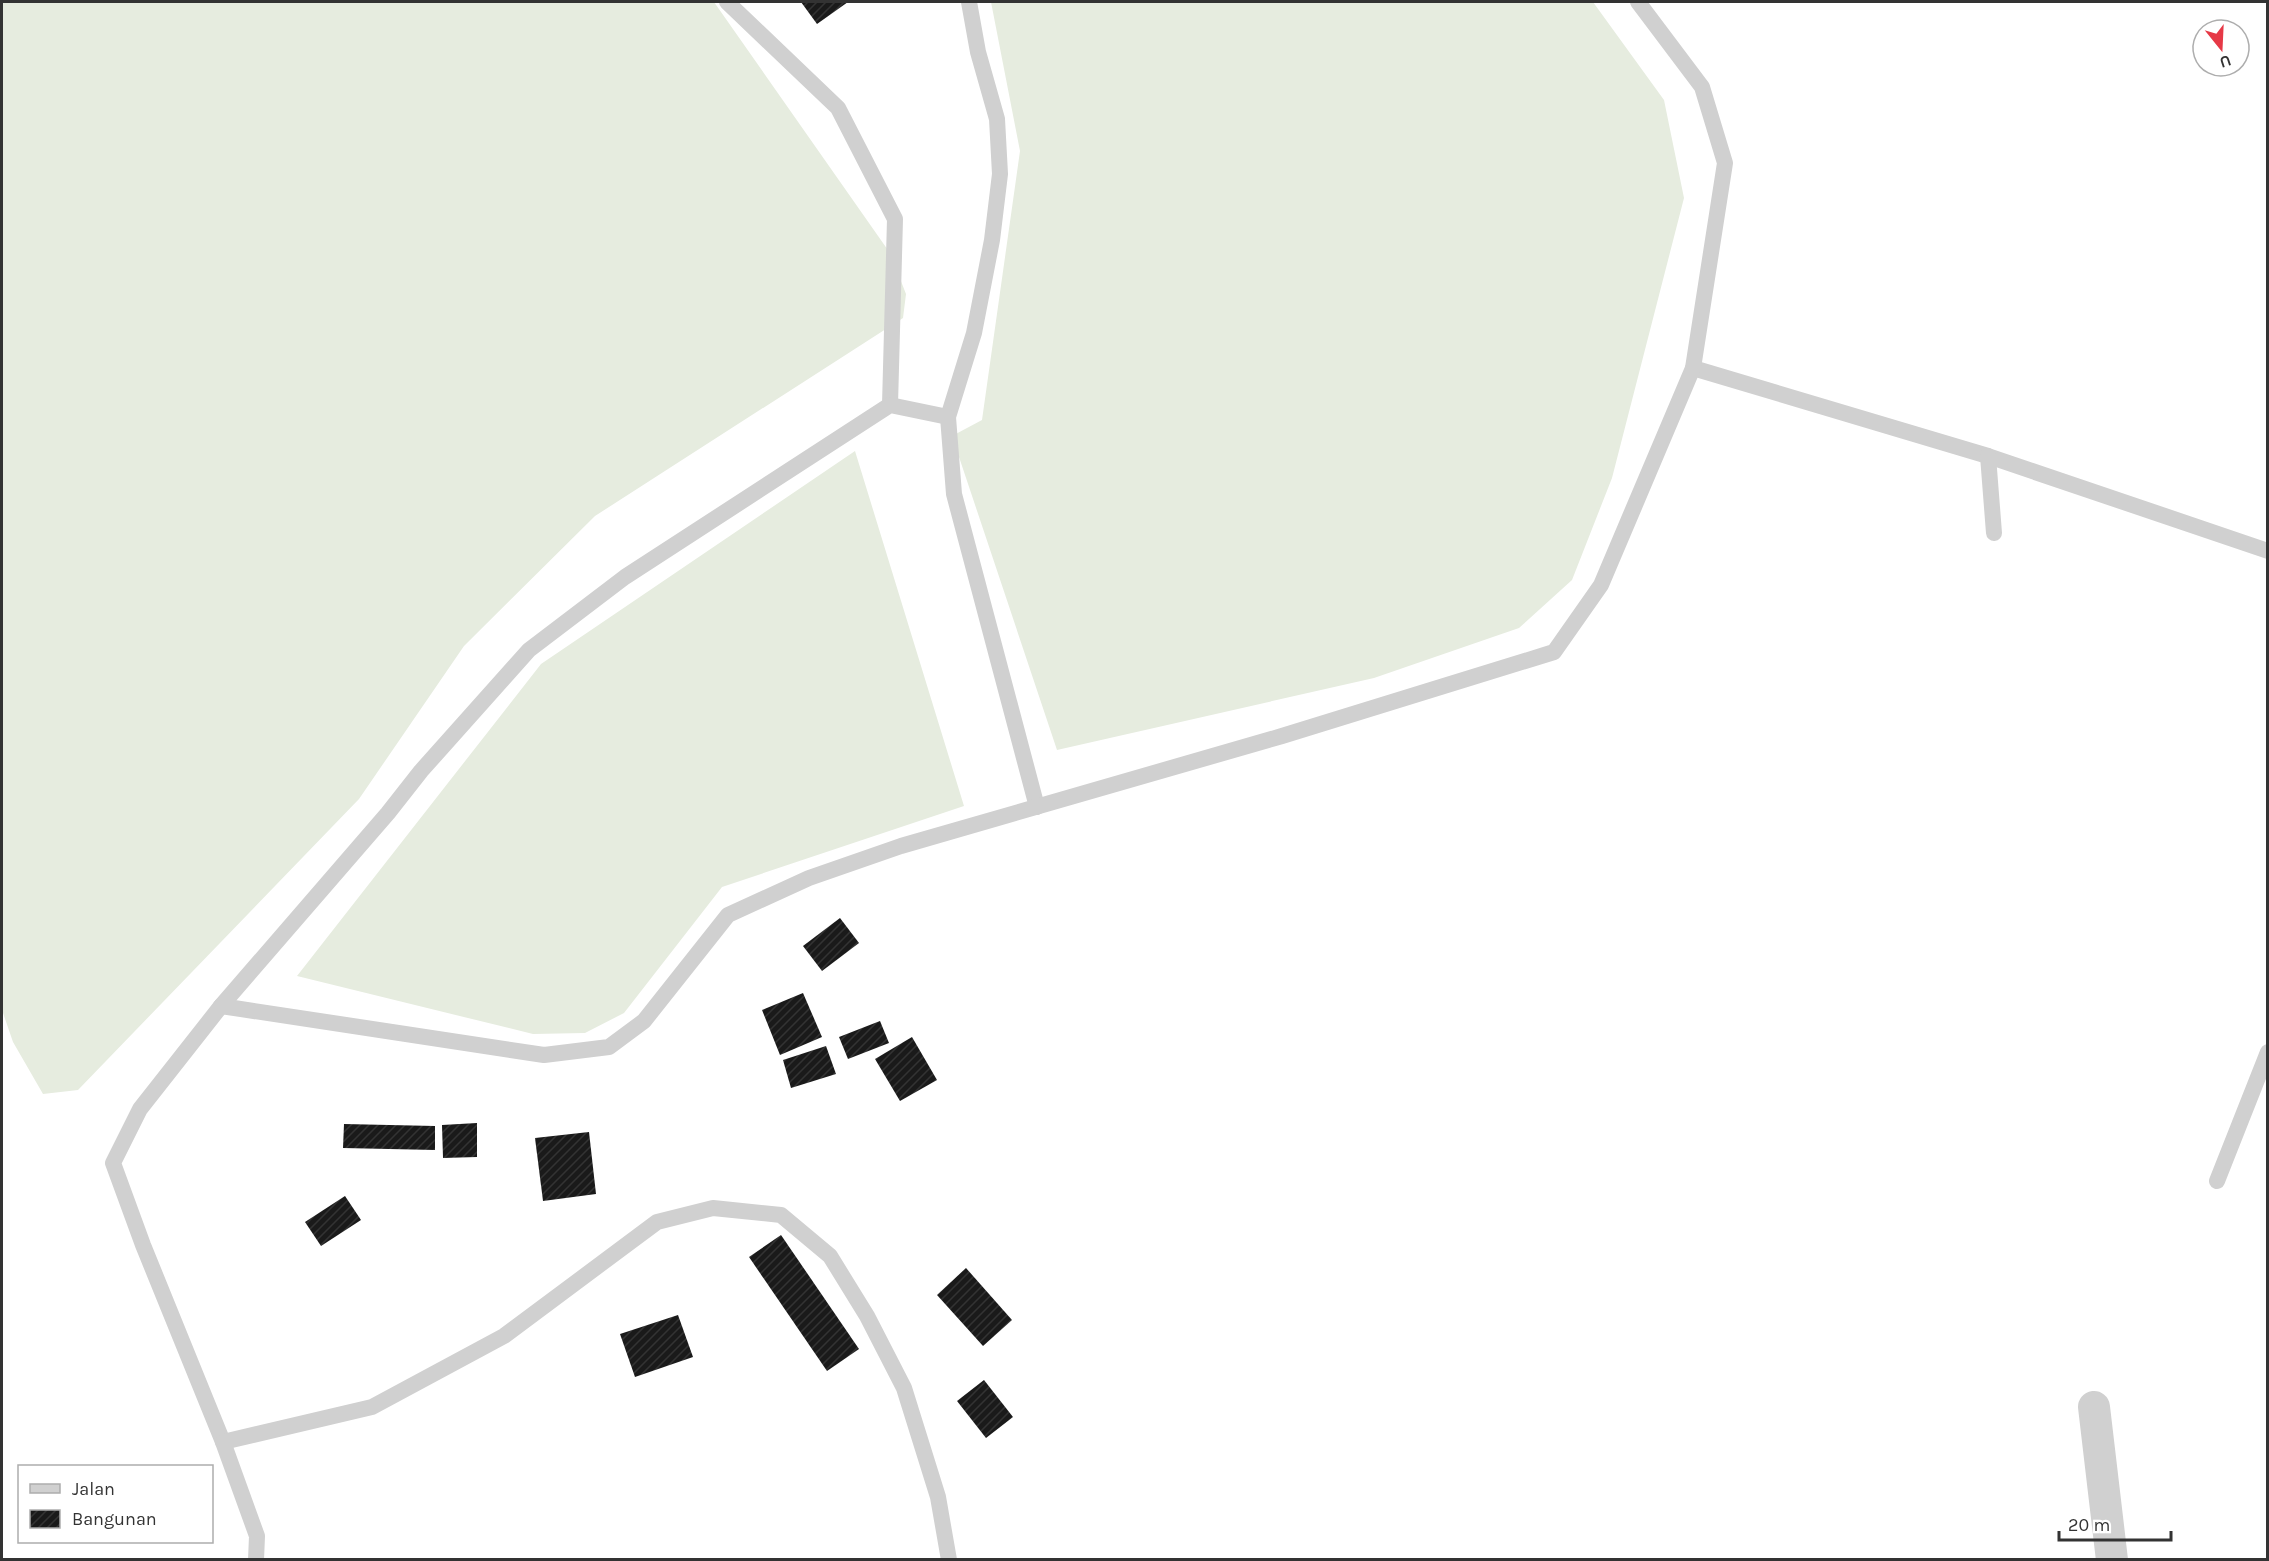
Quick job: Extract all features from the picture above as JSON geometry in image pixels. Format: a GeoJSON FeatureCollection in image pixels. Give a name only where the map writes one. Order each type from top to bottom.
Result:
{"type":"FeatureCollection","features":[{"type":"Feature","properties":{"kind":"street"},"geometry":{"type":"LineString","coordinates":[[2094,1407],[2112,1560]]}},
{"type":"Feature","properties":{"kind":"lane"},"geometry":{"type":"LineString","coordinates":[[727,2],[838,108],[895,219],[890,405]]}},
{"type":"Feature","properties":{"kind":"lane"},"geometry":{"type":"LineString","coordinates":[[969,2],[978,52],[997,119],[1000,174],[992,240],[974,333],[948,417],[954,494],[1037,807]]}},
{"type":"Feature","properties":{"kind":"lane"},"geometry":{"type":"LineString","coordinates":[[221,1006],[544,1055],[609,1047],[644,1021],[728,915],[809,878],[901,846],[1282,736],[1554,652],[1602,585],[1693,368],[1725,163],[1702,87],[1638,2]]}},
{"type":"Feature","properties":{"kind":"lane"},"geometry":{"type":"LineString","coordinates":[[1693,368],[1988,456],[2268,551]]}},
{"type":"Feature","properties":{"kind":"lane"},"geometry":{"type":"LineString","coordinates":[[256,1560],[257,1536],[223,1442],[143,1245],[113,1163],[140,1109],[221,1006],[388,813],[421,771],[529,650],[625,576],[890,405],[948,417]]}},
{"type":"Feature","properties":{"kind":"lane"},"geometry":{"type":"LineString","coordinates":[[1988,456],[1994,533]]}},
{"type":"Feature","properties":{"kind":"lane"},"geometry":{"type":"LineString","coordinates":[[2217,1181],[2268,1052]]}},
{"type":"Feature","properties":{"kind":"lane"},"geometry":{"type":"LineString","coordinates":[[223,1442],[372,1407],[504,1336],[657,1222],[713,1208],[781,1215],[830,1256],[867,1316],[904,1388],[938,1497],[949,1560]]}},
{"type":"Feature","properties":{"kind":"shaded area"},"geometry":{"type":"Polygon","coordinates":[[[2,2],[714,2],[890,253],[906,294],[903,318],[595,516],[464,646],[359,799],[78,1090],[43,1094],[13,1042],[2,1010],[2,2]]]}},
{"type":"Feature","properties":{"kind":"shaded area"},"geometry":{"type":"Polygon","coordinates":[[[991,2],[1593,2],[1664,100],[1684,198],[1612,478],[1572,580],[1519,628],[1374,678],[1057,750],[952,436],[982,420],[1020,151],[991,2]]]}},
{"type":"Feature","properties":{"kind":"shaded area"},"geometry":{"type":"Polygon","coordinates":[[[855,451],[964,806],[722,887],[624,1013],[585,1033],[533,1034],[297,976],[541,664],[855,451]]]}},
{"type":"Feature","properties":{"kind":"building"},"geometry":{"type":"Polygon","coordinates":[[[801,2],[848,2],[817,24],[801,2]]]}},
{"type":"Feature","properties":{"kind":"building"},"geometry":{"type":"Polygon","coordinates":[[[840,918],[859,943],[822,971],[803,946],[840,918]]]}},
{"type":"Feature","properties":{"kind":"building"},"geometry":{"type":"Polygon","coordinates":[[[803,993],[822,1037],[780,1055],[762,1010],[803,993]]]}},
{"type":"Feature","properties":{"kind":"building"},"geometry":{"type":"Polygon","coordinates":[[[880,1021],[889,1043],[848,1059],[839,1037],[880,1021]]]}},
{"type":"Feature","properties":{"kind":"building"},"geometry":{"type":"Polygon","coordinates":[[[912,1037],[937,1080],[900,1101],[875,1059],[912,1037]]]}},
{"type":"Feature","properties":{"kind":"building"},"geometry":{"type":"Polygon","coordinates":[[[826,1046],[836,1074],[791,1088],[783,1060],[826,1046]]]}},
{"type":"Feature","properties":{"kind":"building"},"geometry":{"type":"Polygon","coordinates":[[[477,1123],[477,1157],[443,1158],[442,1125],[477,1123]]]}},
{"type":"Feature","properties":{"kind":"building"},"geometry":{"type":"Polygon","coordinates":[[[344,1124],[435,1126],[435,1150],[343,1148],[344,1124]]]}},
{"type":"Feature","properties":{"kind":"building"},"geometry":{"type":"Polygon","coordinates":[[[589,1132],[596,1194],[543,1201],[535,1138],[589,1132]]]}},
{"type":"Feature","properties":{"kind":"building"},"geometry":{"type":"Polygon","coordinates":[[[345,1196],[361,1220],[321,1246],[305,1222],[345,1196]]]}},
{"type":"Feature","properties":{"kind":"building"},"geometry":{"type":"Polygon","coordinates":[[[781,1235],[859,1349],[827,1371],[749,1257],[781,1235]]]}},
{"type":"Feature","properties":{"kind":"building"},"geometry":{"type":"Polygon","coordinates":[[[966,1268],[1012,1320],[983,1346],[937,1295],[966,1268]]]}},
{"type":"Feature","properties":{"kind":"building"},"geometry":{"type":"Polygon","coordinates":[[[678,1315],[693,1357],[635,1377],[620,1334],[678,1315]]]}},
{"type":"Feature","properties":{"kind":"building"},"geometry":{"type":"Polygon","coordinates":[[[984,1380],[1013,1417],[986,1438],[957,1401],[984,1380]]]}}]}
